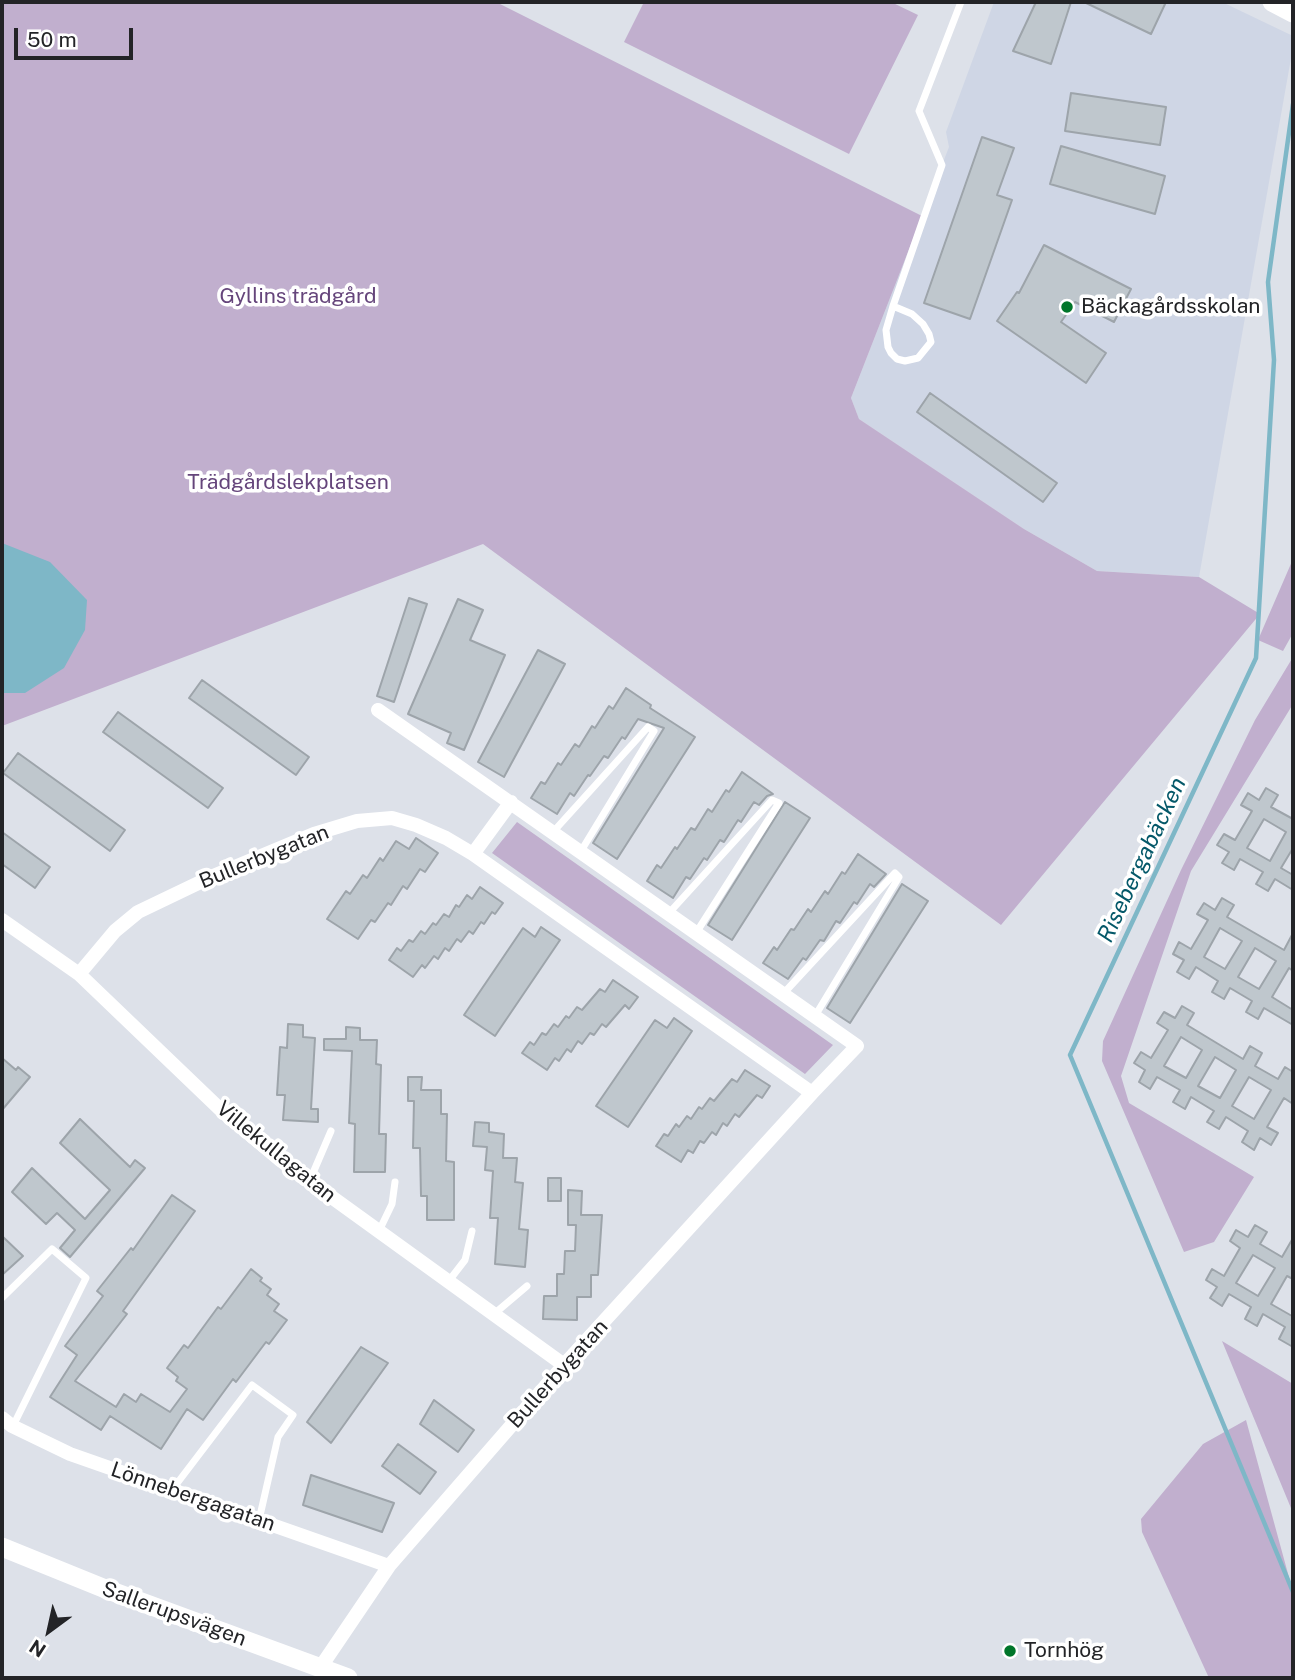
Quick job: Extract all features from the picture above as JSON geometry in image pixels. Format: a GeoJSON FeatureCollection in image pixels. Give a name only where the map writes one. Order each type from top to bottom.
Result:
{"type":"FeatureCollection","features":[{"type":"Feature","properties":{"kind":"main road"},"geometry":{"type":"LineString","coordinates":[[1272,2],[1293,13]]}},
{"type":"Feature","properties":{"kind":"main road","name":"Sallerupsvägen"},"geometry":{"type":"LineString","coordinates":[[2,1546],[103,1588],[348,1678]]}},
{"type":"Feature","properties":{"kind":"street","name":"Bullerbygatan"},"geometry":{"type":"LineString","coordinates":[[320,1668],[389,1566],[564,1365],[857,1046],[378,710]]}},
{"type":"Feature","properties":{"kind":"street"},"geometry":{"type":"LineString","coordinates":[[473,854],[511,802]]}},
{"type":"Feature","properties":{"kind":"street","name":"Bullerbygatan"},"geometry":{"type":"LineString","coordinates":[[79,974],[115,931],[138,912],[211,877],[314,834],[357,821],[392,818],[426,829],[473,854],[812,1093]]}},
{"type":"Feature","properties":{"kind":"street","name":"Villekullagatan"},"geometry":{"type":"LineString","coordinates":[[2,920],[79,974],[224,1113],[309,1181],[564,1365]]}},
{"type":"Feature","properties":{"kind":"street","name":"Lönnebergagatan"},"geometry":{"type":"LineString","coordinates":[[7,1422],[70,1454],[389,1566]]}},
{"type":"Feature","properties":{"kind":"lane"},"geometry":{"type":"LineString","coordinates":[[893,306],[912,314],[929,334],[931,342],[918,358],[905,361],[897,359],[888,347],[886,330],[893,306],[942,165],[919,111],[961,2]]}},
{"type":"Feature","properties":{"kind":"lane"},"geometry":{"type":"LineString","coordinates":[[553,832],[648,727],[654,731],[580,851]]}},
{"type":"Feature","properties":{"kind":"lane"},"geometry":{"type":"LineString","coordinates":[[669,913],[772,800],[779,803],[696,933]]}},
{"type":"Feature","properties":{"kind":"lane"},"geometry":{"type":"LineString","coordinates":[[783,994],[895,873],[899,877],[815,1016]]}},
{"type":"Feature","properties":{"kind":"lane"},"geometry":{"type":"LineString","coordinates":[[309,1181],[331,1131]]}},
{"type":"Feature","properties":{"kind":"lane"},"geometry":{"type":"LineString","coordinates":[[379,1231],[392,1204],[395,1182]]}},
{"type":"Feature","properties":{"kind":"lane"},"geometry":{"type":"LineString","coordinates":[[449,1282],[465,1260],[472,1231]]}},
{"type":"Feature","properties":{"kind":"lane"},"geometry":{"type":"LineString","coordinates":[[2,1298],[52,1249],[86,1278],[7,1422]]}},
{"type":"Feature","properties":{"kind":"lane"},"geometry":{"type":"LineString","coordinates":[[494,1314],[527,1286]]}},
{"type":"Feature","properties":{"kind":"lane"},"geometry":{"type":"LineString","coordinates":[[172,1490],[252,1385],[293,1415],[278,1437],[259,1520]]}},
{"type":"Feature","properties":{"kind":"shaded area","name":"Bäckagårdsskolan"},"geometry":{"type":"Polygon","coordinates":[[[994,2],[1222,2],[1293,36],[1199,577],[1097,571],[1024,529],[859,419],[851,398],[949,147],[946,132],[994,2]]]}},
{"type":"Feature","properties":{"kind":"green space","name":"Gyllins trädgård"},"geometry":{"type":"Polygon","coordinates":[[[2,2],[496,2],[922,216],[851,398],[859,419],[1024,529],[1097,571],[1199,577],[1260,614],[1001,925],[483,544],[2,726],[2,2]]]}},
{"type":"Feature","properties":{"kind":"green space"},"geometry":{"type":"Polygon","coordinates":[[[644,2],[891,2],[918,15],[849,154],[624,42],[644,2]]]}},
{"type":"Feature","properties":{"kind":"green space"},"geometry":{"type":"Polygon","coordinates":[[[1293,559],[1293,633],[1283,651],[1258,640],[1293,559]]]}},
{"type":"Feature","properties":{"kind":"green space"},"geometry":{"type":"Polygon","coordinates":[[[1293,657],[1293,704],[1191,871],[1121,1076],[1129,1103],[1254,1177],[1214,1242],[1184,1252],[1102,1061],[1103,1041],[1181,870],[1255,720],[1293,657]]]}},
{"type":"Feature","properties":{"kind":"green space"},"geometry":{"type":"Polygon","coordinates":[[[517,822],[833,1045],[805,1074],[492,853],[517,822]]]}},
{"type":"Feature","properties":{"kind":"green space"},"geometry":{"type":"Polygon","coordinates":[[[1222,1341],[1293,1384],[1293,1513],[1222,1341]]]}},
{"type":"Feature","properties":{"kind":"green space"},"geometry":{"type":"Polygon","coordinates":[[[1246,1420],[1293,1592],[1293,1678],[1209,1678],[1142,1532],[1141,1519],[1203,1444],[1246,1420]]]}},
{"type":"Feature","properties":{"kind":"water"},"geometry":{"type":"Polygon","coordinates":[[[2,543],[50,562],[87,600],[85,630],[64,668],[25,693],[2,693],[2,543]]]}},
{"type":"Feature","properties":{"kind":"building"},"geometry":{"type":"Polygon","coordinates":[[[1036,2],[1071,2],[1051,64],[1013,51],[1036,2]]]}},
{"type":"Feature","properties":{"kind":"building"},"geometry":{"type":"Polygon","coordinates":[[[1084,2],[1166,2],[1151,34],[1084,2]]]}},
{"type":"Feature","properties":{"kind":"building"},"geometry":{"type":"Polygon","coordinates":[[[1071,93],[1166,107],[1160,145],[1065,131],[1071,93]]]}},
{"type":"Feature","properties":{"kind":"building"},"geometry":{"type":"Polygon","coordinates":[[[982,137],[1014,148],[997,195],[1012,200],[970,319],[924,303],[982,137]]]}},
{"type":"Feature","properties":{"kind":"building"},"geometry":{"type":"Polygon","coordinates":[[[1061,146],[1165,176],[1155,214],[1050,184],[1061,146]]]}},
{"type":"Feature","properties":{"kind":"building"},"geometry":{"type":"Polygon","coordinates":[[[1044,245],[1131,289],[1114,322],[1075,302],[1061,322],[1106,353],[1086,383],[997,321],[1017,292],[1019,293],[1044,245]]]}},
{"type":"Feature","properties":{"kind":"building"},"geometry":{"type":"Polygon","coordinates":[[[930,393],[1057,483],[1043,502],[917,412],[930,393]]]}},
{"type":"Feature","properties":{"kind":"building"},"geometry":{"type":"Polygon","coordinates":[[[409,598],[427,604],[394,702],[377,696],[409,598]]]}},
{"type":"Feature","properties":{"kind":"building"},"geometry":{"type":"Polygon","coordinates":[[[458,599],[483,610],[470,640],[505,655],[464,750],[447,743],[451,733],[408,714],[458,599]]]}},
{"type":"Feature","properties":{"kind":"building"},"geometry":{"type":"Polygon","coordinates":[[[538,650],[565,664],[504,777],[478,762],[538,650]]]}},
{"type":"Feature","properties":{"kind":"building"},"geometry":{"type":"Polygon","coordinates":[[[202,680],[309,757],[296,775],[189,698],[202,680]]]}},
{"type":"Feature","properties":{"kind":"building"},"geometry":{"type":"Polygon","coordinates":[[[626,688],[651,705],[650,708],[695,737],[617,859],[593,843],[664,728],[638,719],[625,739],[622,737],[608,758],[604,756],[574,796],[570,793],[557,814],[531,798],[541,782],[545,784],[558,763],[561,765],[575,744],[579,747],[609,706],[613,709],[626,688]]]}},
{"type":"Feature","properties":{"kind":"building"},"geometry":{"type":"Polygon","coordinates":[[[118,712],[223,788],[208,808],[103,732],[118,712]]]}},
{"type":"Feature","properties":{"kind":"building"},"geometry":{"type":"Polygon","coordinates":[[[18,753],[125,830],[110,851],[3,773],[18,753]]]}},
{"type":"Feature","properties":{"kind":"building"},"geometry":{"type":"Polygon","coordinates":[[[742,772],[773,794],[767,796],[759,805],[754,802],[724,842],[720,840],[690,879],[686,877],[673,898],[647,881],[657,865],[661,868],[675,847],[677,849],[691,828],[695,830],[708,809],[712,812],[742,772]]]}},
{"type":"Feature","properties":{"kind":"building"},"geometry":{"type":"Polygon","coordinates":[[[1266,788],[1278,795],[1271,807],[1293,819],[1293,848],[1281,868],[1293,875],[1293,890],[1275,879],[1268,891],[1256,884],[1263,872],[1240,859],[1234,870],[1222,863],[1229,852],[1217,845],[1224,834],[1235,840],[1252,811],[1241,805],[1248,793],[1259,800],[1266,788]],[[1264,819],[1247,848],[1270,861],[1286,832],[1264,819]]]}},
{"type":"Feature","properties":{"kind":"building"},"geometry":{"type":"Polygon","coordinates":[[[785,802],[810,818],[732,940],[708,925],[785,802]]]}},
{"type":"Feature","properties":{"kind":"building"},"geometry":{"type":"Polygon","coordinates":[[[2,832],[50,867],[35,888],[2,864],[2,832]]]}},
{"type":"Feature","properties":{"kind":"building"},"geometry":{"type":"Polygon","coordinates":[[[416,838],[438,853],[425,872],[420,869],[407,889],[403,886],[391,905],[388,903],[375,922],[371,920],[358,939],[327,919],[346,891],[350,894],[363,875],[367,878],[380,858],[383,861],[396,841],[409,849],[416,838]]]}},
{"type":"Feature","properties":{"kind":"building"},"geometry":{"type":"Polygon","coordinates":[[[858,854],[886,874],[874,887],[870,884],[857,904],[854,902],[840,923],[836,921],[824,941],[820,940],[788,979],[763,963],[774,947],[777,950],[791,929],[794,930],[808,909],[811,912],[825,891],[828,894],[858,854]]]}},
{"type":"Feature","properties":{"kind":"building"},"geometry":{"type":"Polygon","coordinates":[[[902,884],[928,901],[850,1023],[827,1008],[902,884]]]}},
{"type":"Feature","properties":{"kind":"building"},"geometry":{"type":"Polygon","coordinates":[[[480,887],[503,903],[495,914],[492,912],[484,924],[481,922],[473,934],[469,931],[461,942],[457,939],[449,951],[445,948],[438,959],[434,956],[425,968],[422,965],[413,977],[389,960],[397,948],[401,951],[409,940],[413,942],[421,931],[425,934],[444,914],[449,917],[456,905],[459,907],[467,895],[472,899],[480,887]]]}},
{"type":"Feature","properties":{"kind":"building"},"geometry":{"type":"Polygon","coordinates":[[[1222,898],[1234,905],[1227,917],[1284,950],[1293,933],[1293,971],[1289,968],[1272,997],[1293,1010],[1293,1025],[1264,1008],[1258,1019],[1246,1012],[1252,1001],[1230,988],[1224,999],[1212,992],[1218,981],[1196,967],[1189,979],[1177,972],[1184,960],[1173,954],[1179,942],[1191,949],[1208,920],[1197,914],[1204,903],[1215,910],[1222,898]],[[1220,928],[1204,957],[1225,969],[1242,941],[1220,928]],[[1255,948],[1238,977],[1259,989],[1276,961],[1255,948]]]}},
{"type":"Feature","properties":{"kind":"building"},"geometry":{"type":"Polygon","coordinates":[[[541,927],[560,940],[495,1036],[464,1015],[523,928],[535,937],[541,927]]]}},
{"type":"Feature","properties":{"kind":"building"},"geometry":{"type":"Polygon","coordinates":[[[613,980],[638,997],[629,1009],[625,1005],[606,1027],[602,1024],[594,1035],[590,1033],[582,1044],[578,1041],[571,1052],[567,1049],[559,1061],[555,1058],[547,1070],[522,1053],[530,1042],[534,1045],[542,1033],[546,1035],[554,1024],[558,1027],[566,1016],[569,1018],[577,1007],[582,1010],[600,989],[605,992],[613,980]]]}},
{"type":"Feature","properties":{"kind":"building"},"geometry":{"type":"Polygon","coordinates":[[[1182,1006],[1194,1013],[1187,1025],[1243,1059],[1250,1046],[1262,1053],[1255,1066],[1278,1079],[1285,1067],[1293,1072],[1293,1104],[1284,1098],[1267,1127],[1278,1133],[1271,1145],[1260,1138],[1254,1150],[1242,1142],[1248,1131],[1226,1117],[1219,1129],[1207,1122],[1214,1111],[1191,1097],[1185,1109],[1173,1102],[1180,1090],[1157,1077],[1150,1089],[1139,1082],[1145,1070],[1134,1063],[1141,1052],[1151,1058],[1168,1030],[1157,1023],[1164,1012],[1175,1018],[1182,1006]],[[1181,1037],[1164,1066],[1186,1078],[1202,1050],[1181,1037]],[[1215,1057],[1198,1086],[1220,1098],[1236,1070],[1215,1057]],[[1249,1077],[1232,1106],[1254,1119],[1271,1090],[1249,1077]]]}},
{"type":"Feature","properties":{"kind":"building"},"geometry":{"type":"Polygon","coordinates":[[[674,1018],[692,1031],[628,1127],[596,1106],[655,1020],[667,1028],[674,1018]]]}},
{"type":"Feature","properties":{"kind":"building"},"geometry":{"type":"Polygon","coordinates":[[[288,1024],[303,1025],[303,1037],[315,1038],[311,1109],[318,1109],[318,1122],[283,1120],[285,1095],[277,1095],[280,1047],[287,1048],[288,1024]]]}},
{"type":"Feature","properties":{"kind":"building"},"geometry":{"type":"Polygon","coordinates":[[[346,1027],[360,1028],[360,1040],[377,1040],[376,1064],[381,1065],[379,1134],[386,1134],[385,1172],[354,1172],[355,1124],[349,1123],[352,1051],[324,1050],[324,1039],[346,1039],[346,1027]]]}},
{"type":"Feature","properties":{"kind":"building"},"geometry":{"type":"Polygon","coordinates":[[[2,1058],[30,1077],[2,1110],[2,1058]]]}},
{"type":"Feature","properties":{"kind":"building"},"geometry":{"type":"Polygon","coordinates":[[[745,1070],[770,1086],[762,1098],[757,1095],[739,1117],[735,1114],[727,1126],[723,1123],[716,1135],[712,1132],[704,1143],[700,1141],[693,1153],[688,1150],[681,1162],[656,1146],[664,1134],[668,1136],[676,1124],[679,1127],[687,1116],[691,1119],[699,1107],[702,1109],[710,1098],[714,1101],[732,1079],[737,1082],[745,1070]]]}},
{"type":"Feature","properties":{"kind":"building"},"geometry":{"type":"Polygon","coordinates":[[[408,1077],[422,1077],[421,1090],[441,1090],[441,1114],[447,1114],[446,1161],[454,1162],[454,1220],[427,1220],[427,1196],[421,1196],[420,1148],[413,1148],[414,1101],[408,1101],[408,1077]]]}},
{"type":"Feature","properties":{"kind":"building"},"geometry":{"type":"Polygon","coordinates":[[[80,1119],[130,1167],[135,1160],[145,1168],[70,1257],[60,1248],[75,1230],[57,1213],[46,1224],[12,1192],[32,1168],[85,1219],[110,1190],[60,1143],[80,1119]]]}},
{"type":"Feature","properties":{"kind":"building"},"geometry":{"type":"Polygon","coordinates":[[[475,1122],[489,1123],[489,1132],[504,1134],[503,1158],[517,1158],[515,1182],[523,1183],[519,1229],[528,1230],[525,1267],[495,1264],[498,1218],[490,1218],[493,1171],[485,1170],[487,1147],[473,1146],[475,1122]]]}},
{"type":"Feature","properties":{"kind":"building"},"geometry":{"type":"Polygon","coordinates":[[[548,1178],[561,1178],[561,1201],[548,1201],[548,1178]]]}},
{"type":"Feature","properties":{"kind":"building"},"geometry":{"type":"Polygon","coordinates":[[[568,1190],[582,1191],[581,1215],[602,1215],[598,1275],[591,1275],[591,1297],[577,1297],[577,1320],[543,1319],[544,1296],[557,1296],[557,1274],[564,1274],[565,1251],[575,1251],[576,1225],[568,1225],[568,1190]]]}},
{"type":"Feature","properties":{"kind":"building"},"geometry":{"type":"Polygon","coordinates":[[[172,1195],[195,1211],[123,1311],[127,1314],[75,1381],[116,1407],[124,1394],[136,1402],[141,1394],[170,1412],[187,1389],[176,1381],[178,1377],[167,1368],[184,1345],[188,1348],[218,1307],[221,1309],[251,1269],[262,1278],[260,1281],[271,1289],[267,1295],[279,1304],[274,1311],[287,1320],[269,1344],[266,1342],[236,1382],[233,1379],[203,1420],[187,1409],[161,1449],[110,1416],[101,1430],[50,1397],[77,1355],[65,1346],[103,1296],[97,1291],[131,1248],[133,1250],[172,1195]]]}},
{"type":"Feature","properties":{"kind":"building"},"geometry":{"type":"Polygon","coordinates":[[[1255,1225],[1267,1232],[1260,1244],[1282,1257],[1293,1238],[1293,1279],[1287,1276],[1271,1304],[1292,1316],[1293,1314],[1293,1347],[1279,1339],[1285,1327],[1263,1314],[1257,1326],[1245,1319],[1251,1307],[1229,1294],[1222,1306],[1210,1298],[1217,1287],[1206,1280],[1212,1269],[1224,1276],[1240,1248],[1230,1241],[1236,1230],[1248,1237],[1255,1225]],[[1253,1255],[1236,1283],[1258,1296],[1275,1268],[1253,1255]]]}},
{"type":"Feature","properties":{"kind":"building"},"geometry":{"type":"Polygon","coordinates":[[[2,1236],[23,1256],[2,1275],[2,1236]]]}},
{"type":"Feature","properties":{"kind":"building"},"geometry":{"type":"Polygon","coordinates":[[[361,1347],[388,1363],[331,1443],[307,1422],[361,1347]]]}},
{"type":"Feature","properties":{"kind":"building"},"geometry":{"type":"Polygon","coordinates":[[[434,1400],[474,1430],[458,1452],[420,1424],[434,1400]]]}},
{"type":"Feature","properties":{"kind":"building"},"geometry":{"type":"Polygon","coordinates":[[[398,1444],[436,1472],[420,1494],[382,1466],[398,1444]]]}},
{"type":"Feature","properties":{"kind":"building"},"geometry":{"type":"Polygon","coordinates":[[[311,1475],[394,1503],[382,1532],[303,1505],[311,1475]]]}},
{"type":"Feature","properties":{"kind":"waterway","name":"Risebergabäcken"},"geometry":{"type":"LineString","coordinates":[[1293,104],[1268,282],[1274,360],[1256,658],[1070,1055],[1293,1592]]}},
{"type":"Feature","properties":{"kind":"place","name":"Bäckagårdsskolan"},"geometry":{"type":"Point","coordinates":[1067,307]}},
{"type":"Feature","properties":{"kind":"place","name":"Tornhög"},"geometry":{"type":"Point","coordinates":[1010,1651]}},
{"type":"Feature","properties":{"kind":"park label","name":"Trädgårdslekplatsen"},"geometry":{"type":"Point","coordinates":[288,483]}}]}
